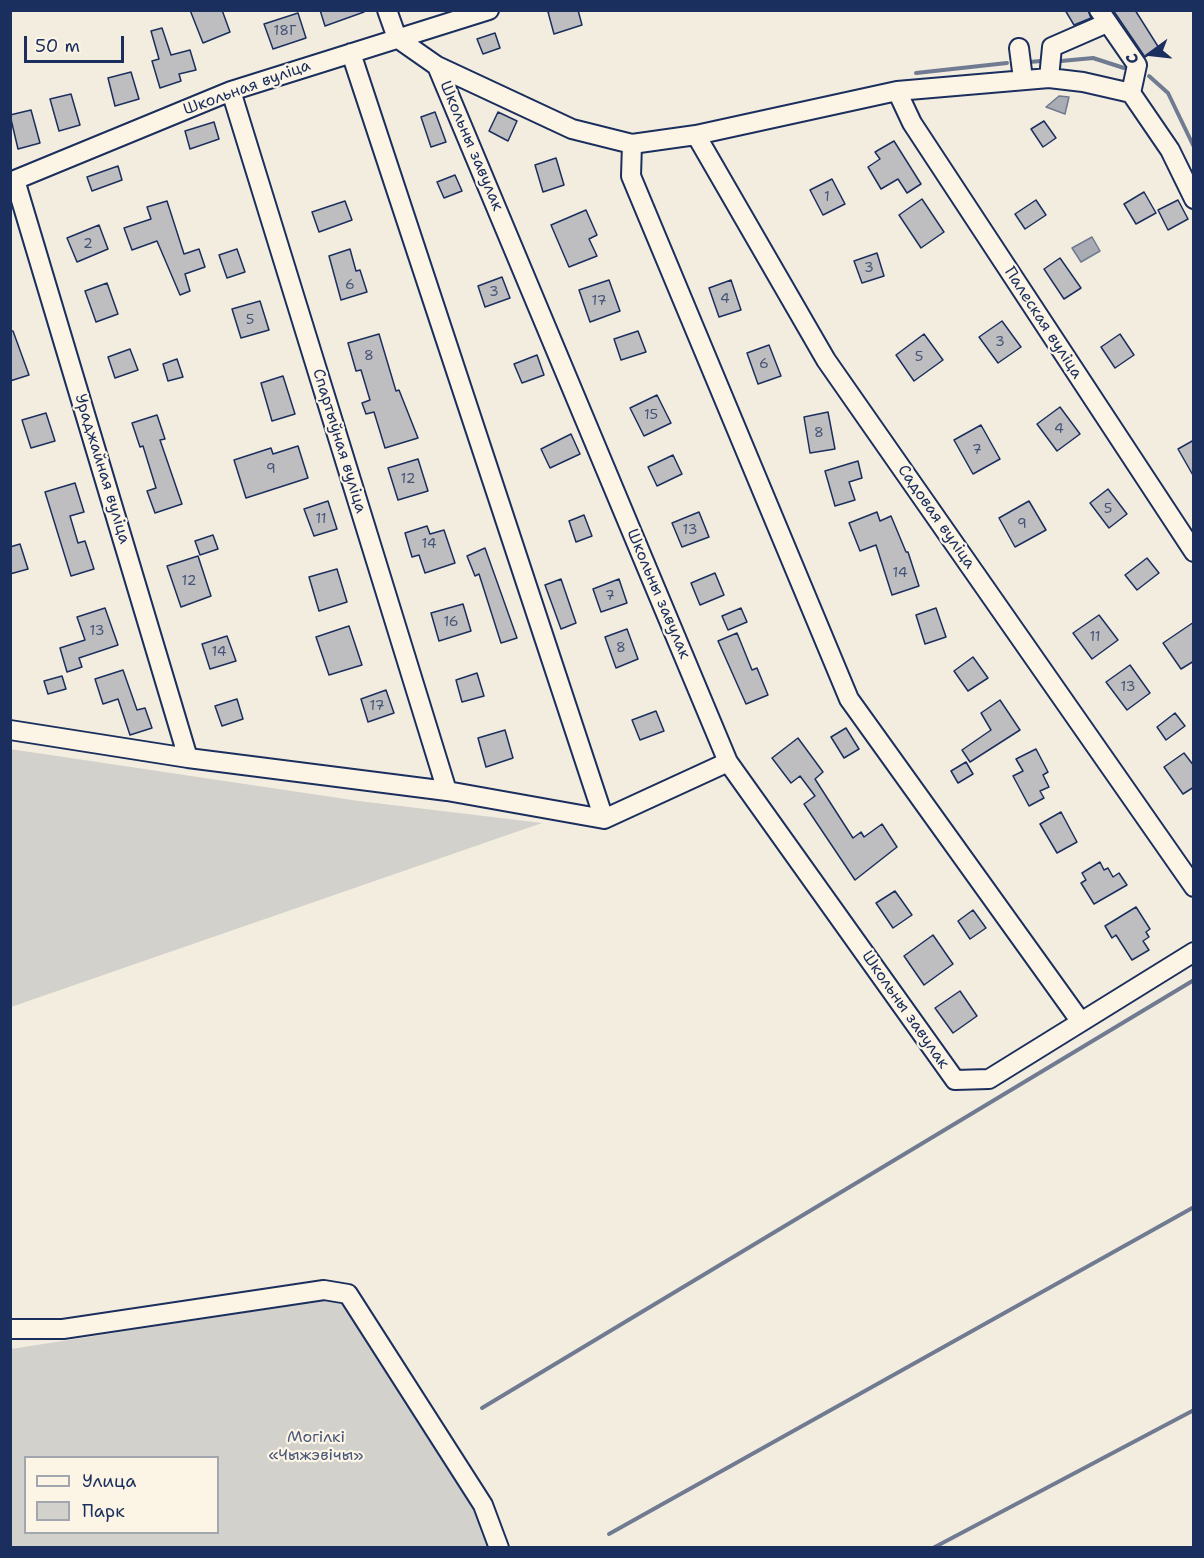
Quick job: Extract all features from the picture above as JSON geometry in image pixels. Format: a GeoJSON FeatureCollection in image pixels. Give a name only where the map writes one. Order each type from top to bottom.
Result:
{"type":"FeatureCollection","features":[{"type":"Feature","properties":{"kind":"street"},"geometry":{"type":"LineString","coordinates":[[387,10],[397,38],[437,66],[572,129],[632,144],[696,135],[897,91],[1049,78],[1083,82],[1131,93],[1170,150],[1194,199]]}},
{"type":"Feature","properties":{"kind":"street","name":"Школьная вуліца"},"geometry":{"type":"LineString","coordinates":[[13,181],[231,91],[489,10]]}},
{"type":"Feature","properties":{"kind":"street"},"geometry":{"type":"LineString","coordinates":[[1049,78],[1052,47],[1103,17],[1137,65],[1131,93]]}},
{"type":"Feature","properties":{"kind":"street"},"geometry":{"type":"LineString","coordinates":[[1019,48],[1023,80]]}},
{"type":"Feature","properties":{"kind":"street"},"geometry":{"type":"LineString","coordinates":[[351,53],[604,819]]}},
{"type":"Feature","properties":{"kind":"street","name":"Школьны завулак"},"geometry":{"type":"LineString","coordinates":[[437,66],[728,762],[955,1080],[989,1079],[1081,1022]]}},
{"type":"Feature","properties":{"kind":"street","name":"Спартыўная вуліца"},"geometry":{"type":"LineString","coordinates":[[231,91],[447,791]]}},
{"type":"Feature","properties":{"kind":"street","name":"Палеская вуліца"},"geometry":{"type":"LineString","coordinates":[[897,91],[912,123],[1194,552]]}},
{"type":"Feature","properties":{"kind":"street","name":"Садовая вуліца"},"geometry":{"type":"LineString","coordinates":[[696,135],[826,360],[1194,887]]}},
{"type":"Feature","properties":{"kind":"street"},"geometry":{"type":"LineString","coordinates":[[632,144],[631,176],[849,699],[1081,1022],[1194,952]]}},
{"type":"Feature","properties":{"kind":"street","name":"Ураджайная вуліца"},"geometry":{"type":"LineString","coordinates":[[13,181],[188,758]]}},
{"type":"Feature","properties":{"kind":"street"},"geometry":{"type":"LineString","coordinates":[[10,730],[188,758],[447,791],[604,819],[728,762]]}},
{"type":"Feature","properties":{"kind":"street"},"geometry":{"type":"LineString","coordinates":[[10,1329],[63,1329],[324,1290],[348,1294],[483,1505],[499,1548]]}},
{"type":"Feature","properties":{"kind":"green space"},"geometry":{"type":"Polygon","coordinates":[[[10,749],[359,801],[542,823],[11,1007],[10,749]]]}},
{"type":"Feature","properties":{"kind":"green space","name":"Могілкі «Чыжэвічы»"},"geometry":{"type":"Polygon","coordinates":[[[339,1298],[479,1513],[491,1548],[11,1548],[11,1349],[339,1298]]]}},
{"type":"Feature","properties":{"kind":"shaded area"},"geometry":{"type":"Polygon","coordinates":[[[1059,96],[1069,97],[1065,114],[1046,107],[1059,96]]]}},
{"type":"Feature","properties":{"kind":"shaded area"},"geometry":{"type":"Polygon","coordinates":[[[1092,237],[1100,251],[1081,262],[1072,248],[1092,237]]]}},
{"type":"Feature","properties":{"kind":"building"},"geometry":{"type":"Polygon","coordinates":[[[190,10],[222,10],[230,32],[203,43],[190,10]]]}},
{"type":"Feature","properties":{"kind":"building"},"geometry":{"type":"Polygon","coordinates":[[[320,10],[363,10],[364,12],[325,26],[320,10]]]}},
{"type":"Feature","properties":{"kind":"building"},"geometry":{"type":"Polygon","coordinates":[[[578,10],[582,25],[554,34],[548,12],[578,10]]]}},
{"type":"Feature","properties":{"kind":"building"},"geometry":{"type":"Polygon","coordinates":[[[1065,10],[1088,10],[1091,18],[1074,25],[1065,10]]]}},
{"type":"Feature","properties":{"kind":"building"},"geometry":{"type":"Polygon","coordinates":[[[1113,10],[1135,10],[1159,48],[1145,57],[1113,10]]]}},
{"type":"Feature","properties":{"kind":"building"},"geometry":{"type":"Polygon","coordinates":[[[298,13],[306,38],[273,49],[264,24],[298,13]]]}},
{"type":"Feature","properties":{"kind":"building"},"geometry":{"type":"Polygon","coordinates":[[[162,28],[171,55],[190,50],[196,70],[179,74],[181,81],[160,88],[152,61],[159,59],[151,31],[162,28]]]}},
{"type":"Feature","properties":{"kind":"building"},"geometry":{"type":"Polygon","coordinates":[[[495,33],[500,48],[483,54],[477,39],[495,33]]]}},
{"type":"Feature","properties":{"kind":"building"},"geometry":{"type":"Polygon","coordinates":[[[131,72],[139,99],[115,106],[108,78],[131,72]]]}},
{"type":"Feature","properties":{"kind":"building"},"geometry":{"type":"Polygon","coordinates":[[[71,94],[80,125],[59,131],[50,99],[71,94]]]}},
{"type":"Feature","properties":{"kind":"building"},"geometry":{"type":"Polygon","coordinates":[[[31,110],[40,143],[18,149],[10,115],[31,110]]]}},
{"type":"Feature","properties":{"kind":"building"},"geometry":{"type":"Polygon","coordinates":[[[435,112],[446,142],[431,147],[421,117],[435,112]]]}},
{"type":"Feature","properties":{"kind":"building"},"geometry":{"type":"Polygon","coordinates":[[[498,112],[517,121],[508,141],[489,131],[498,112]]]}},
{"type":"Feature","properties":{"kind":"building"},"geometry":{"type":"Polygon","coordinates":[[[1044,121],[1056,138],[1043,147],[1031,129],[1044,121]]]}},
{"type":"Feature","properties":{"kind":"building"},"geometry":{"type":"Polygon","coordinates":[[[214,122],[219,139],[190,149],[185,131],[214,122]]]}},
{"type":"Feature","properties":{"kind":"building"},"geometry":{"type":"Polygon","coordinates":[[[894,141],[921,184],[907,193],[898,179],[881,189],[868,167],[880,159],[875,152],[894,141]]]}},
{"type":"Feature","properties":{"kind":"building"},"geometry":{"type":"Polygon","coordinates":[[[556,158],[564,185],[543,192],[535,165],[556,158]]]}},
{"type":"Feature","properties":{"kind":"building"},"geometry":{"type":"Polygon","coordinates":[[[118,166],[122,180],[92,191],[87,177],[118,166]]]}},
{"type":"Feature","properties":{"kind":"building"},"geometry":{"type":"Polygon","coordinates":[[[455,175],[462,191],[444,198],[437,182],[455,175]]]}},
{"type":"Feature","properties":{"kind":"building"},"geometry":{"type":"Polygon","coordinates":[[[832,179],[845,204],[823,215],[810,190],[832,179]]]}},
{"type":"Feature","properties":{"kind":"building"},"geometry":{"type":"Polygon","coordinates":[[[1144,192],[1156,213],[1136,224],[1124,204],[1144,192]]]}},
{"type":"Feature","properties":{"kind":"building"},"geometry":{"type":"Polygon","coordinates":[[[922,199],[944,232],[921,248],[899,215],[922,199]]]}},
{"type":"Feature","properties":{"kind":"building"},"geometry":{"type":"Polygon","coordinates":[[[1036,200],[1046,215],[1025,229],[1015,214],[1036,200]]]}},
{"type":"Feature","properties":{"kind":"building"},"geometry":{"type":"Polygon","coordinates":[[[1178,200],[1188,219],[1168,230],[1158,210],[1178,200]]]}},
{"type":"Feature","properties":{"kind":"building"},"geometry":{"type":"Polygon","coordinates":[[[167,201],[184,254],[199,249],[205,267],[185,274],[190,291],[180,295],[157,241],[132,250],[124,228],[151,219],[147,207],[167,201]]]}},
{"type":"Feature","properties":{"kind":"building"},"geometry":{"type":"Polygon","coordinates":[[[345,201],[352,220],[319,232],[312,212],[345,201]]]}},
{"type":"Feature","properties":{"kind":"building"},"geometry":{"type":"Polygon","coordinates":[[[586,210],[597,235],[589,239],[597,256],[569,267],[551,225],[586,210]]]}},
{"type":"Feature","properties":{"kind":"building"},"geometry":{"type":"Polygon","coordinates":[[[99,225],[108,249],[77,262],[67,238],[99,225]]]}},
{"type":"Feature","properties":{"kind":"building"},"geometry":{"type":"Polygon","coordinates":[[[237,249],[245,272],[227,278],[219,255],[237,249]]]}},
{"type":"Feature","properties":{"kind":"building"},"geometry":{"type":"Polygon","coordinates":[[[350,249],[356,271],[360,270],[367,292],[341,300],[329,256],[350,249]]]}},
{"type":"Feature","properties":{"kind":"building"},"geometry":{"type":"Polygon","coordinates":[[[877,253],[884,276],[862,283],[854,261],[877,253]]]}},
{"type":"Feature","properties":{"kind":"building"},"geometry":{"type":"Polygon","coordinates":[[[1060,258],[1081,288],[1064,299],[1044,269],[1060,258]]]}},
{"type":"Feature","properties":{"kind":"building"},"geometry":{"type":"Polygon","coordinates":[[[502,277],[510,298],[485,307],[478,286],[502,277]]]}},
{"type":"Feature","properties":{"kind":"building"},"geometry":{"type":"Polygon","coordinates":[[[609,280],[620,311],[590,322],[579,290],[609,280]]]}},
{"type":"Feature","properties":{"kind":"building"},"geometry":{"type":"Polygon","coordinates":[[[731,280],[741,310],[719,317],[709,288],[731,280]]]}},
{"type":"Feature","properties":{"kind":"building"},"geometry":{"type":"Polygon","coordinates":[[[107,283],[118,314],[96,322],[85,291],[107,283]]]}},
{"type":"Feature","properties":{"kind":"building"},"geometry":{"type":"Polygon","coordinates":[[[260,301],[269,330],[241,338],[232,309],[260,301]]]}},
{"type":"Feature","properties":{"kind":"building"},"geometry":{"type":"Polygon","coordinates":[[[1002,321],[1021,347],[998,363],[979,337],[1002,321]]]}},
{"type":"Feature","properties":{"kind":"building"},"geometry":{"type":"Polygon","coordinates":[[[10,331],[13,331],[29,375],[10,381],[10,331]]]}},
{"type":"Feature","properties":{"kind":"building"},"geometry":{"type":"Polygon","coordinates":[[[638,331],[646,352],[621,360],[614,339],[638,331]]]}},
{"type":"Feature","properties":{"kind":"building"},"geometry":{"type":"Polygon","coordinates":[[[379,334],[396,391],[399,390],[418,438],[385,448],[374,412],[366,414],[362,403],[370,400],[361,370],[356,371],[348,343],[379,334]]]}},
{"type":"Feature","properties":{"kind":"building"},"geometry":{"type":"Polygon","coordinates":[[[924,334],[943,360],[914,381],[896,355],[924,334]]]}},
{"type":"Feature","properties":{"kind":"building"},"geometry":{"type":"Polygon","coordinates":[[[1120,334],[1134,355],[1115,368],[1101,347],[1120,334]]]}},
{"type":"Feature","properties":{"kind":"building"},"geometry":{"type":"Polygon","coordinates":[[[769,345],[781,376],[758,384],[747,353],[769,345]]]}},
{"type":"Feature","properties":{"kind":"building"},"geometry":{"type":"Polygon","coordinates":[[[130,349],[138,370],[115,378],[108,357],[130,349]]]}},
{"type":"Feature","properties":{"kind":"building"},"geometry":{"type":"Polygon","coordinates":[[[537,355],[544,375],[522,383],[514,364],[537,355]]]}},
{"type":"Feature","properties":{"kind":"building"},"geometry":{"type":"Polygon","coordinates":[[[177,359],[183,377],[168,381],[163,364],[177,359]]]}},
{"type":"Feature","properties":{"kind":"building"},"geometry":{"type":"Polygon","coordinates":[[[283,376],[295,414],[272,421],[261,383],[283,376]]]}},
{"type":"Feature","properties":{"kind":"building"},"geometry":{"type":"Polygon","coordinates":[[[657,395],[671,423],[644,436],[630,408],[657,395]]]}},
{"type":"Feature","properties":{"kind":"building"},"geometry":{"type":"Polygon","coordinates":[[[1060,407],[1080,434],[1057,451],[1037,424],[1060,407]]]}},
{"type":"Feature","properties":{"kind":"building"},"geometry":{"type":"Polygon","coordinates":[[[828,412],[835,449],[810,453],[804,417],[828,412]]]}},
{"type":"Feature","properties":{"kind":"building"},"geometry":{"type":"Polygon","coordinates":[[[46,413],[55,441],[31,448],[22,420],[46,413]]]}},
{"type":"Feature","properties":{"kind":"building"},"geometry":{"type":"Polygon","coordinates":[[[157,415],[165,439],[160,440],[182,504],[155,513],[147,491],[156,488],[143,446],[140,447],[132,423],[157,415]]]}},
{"type":"Feature","properties":{"kind":"building"},"geometry":{"type":"Polygon","coordinates":[[[981,425],[1000,459],[973,474],[954,440],[981,425]]]}},
{"type":"Feature","properties":{"kind":"building"},"geometry":{"type":"Polygon","coordinates":[[[571,434],[580,454],[550,468],[541,449],[571,434]]]}},
{"type":"Feature","properties":{"kind":"building"},"geometry":{"type":"Polygon","coordinates":[[[1194,440],[1194,477],[1178,449],[1194,440]]]}},
{"type":"Feature","properties":{"kind":"building"},"geometry":{"type":"Polygon","coordinates":[[[298,446],[308,478],[246,498],[234,460],[271,448],[273,454],[298,446]]]}},
{"type":"Feature","properties":{"kind":"building"},"geometry":{"type":"Polygon","coordinates":[[[673,455],[682,474],[657,486],[648,467],[673,455]]]}},
{"type":"Feature","properties":{"kind":"building"},"geometry":{"type":"Polygon","coordinates":[[[418,459],[428,491],[398,500],[388,468],[418,459]]]}},
{"type":"Feature","properties":{"kind":"building"},"geometry":{"type":"Polygon","coordinates":[[[858,461],[862,478],[849,482],[855,500],[835,506],[825,471],[858,461]]]}},
{"type":"Feature","properties":{"kind":"building"},"geometry":{"type":"Polygon","coordinates":[[[75,483],[84,512],[70,516],[78,543],[85,541],[94,569],[71,576],[45,492],[75,483]]]}},
{"type":"Feature","properties":{"kind":"building"},"geometry":{"type":"Polygon","coordinates":[[[1108,489],[1127,514],[1109,528],[1090,503],[1108,489]]]}},
{"type":"Feature","properties":{"kind":"building"},"geometry":{"type":"Polygon","coordinates":[[[328,501],[337,529],[314,536],[304,509],[328,501]]]}},
{"type":"Feature","properties":{"kind":"building"},"geometry":{"type":"Polygon","coordinates":[[[1029,501],[1046,530],[1015,547],[999,518],[1029,501]]]}},
{"type":"Feature","properties":{"kind":"building"},"geometry":{"type":"Polygon","coordinates":[[[699,512],[709,537],[682,547],[672,523],[699,512]]]}},
{"type":"Feature","properties":{"kind":"building"},"geometry":{"type":"Polygon","coordinates":[[[877,512],[880,521],[891,516],[906,552],[908,552],[919,586],[892,595],[876,545],[860,551],[849,523],[877,512]]]}},
{"type":"Feature","properties":{"kind":"building"},"geometry":{"type":"Polygon","coordinates":[[[584,515],[592,536],[576,542],[569,521],[584,515]]]}},
{"type":"Feature","properties":{"kind":"building"},"geometry":{"type":"Polygon","coordinates":[[[427,526],[430,534],[444,530],[455,563],[425,573],[419,555],[412,557],[405,533],[427,526]]]}},
{"type":"Feature","properties":{"kind":"building"},"geometry":{"type":"Polygon","coordinates":[[[213,535],[218,549],[200,555],[195,541],[213,535]]]}},
{"type":"Feature","properties":{"kind":"building"},"geometry":{"type":"Polygon","coordinates":[[[20,544],[28,569],[10,574],[10,547],[20,544]]]}},
{"type":"Feature","properties":{"kind":"building"},"geometry":{"type":"Polygon","coordinates":[[[485,548],[517,638],[501,643],[479,574],[475,576],[467,556],[485,548]]]}},
{"type":"Feature","properties":{"kind":"building"},"geometry":{"type":"Polygon","coordinates":[[[198,556],[211,596],[181,607],[167,566],[198,556]]]}},
{"type":"Feature","properties":{"kind":"building"},"geometry":{"type":"Polygon","coordinates":[[[1147,558],[1159,573],[1137,590],[1125,575],[1147,558]]]}},
{"type":"Feature","properties":{"kind":"building"},"geometry":{"type":"Polygon","coordinates":[[[337,569],[347,602],[319,611],[309,577],[337,569]]]}},
{"type":"Feature","properties":{"kind":"building"},"geometry":{"type":"Polygon","coordinates":[[[715,573],[724,595],[700,605],[691,583],[715,573]]]}},
{"type":"Feature","properties":{"kind":"building"},"geometry":{"type":"Polygon","coordinates":[[[561,579],[576,623],[561,629],[545,585],[561,579]]]}},
{"type":"Feature","properties":{"kind":"building"},"geometry":{"type":"Polygon","coordinates":[[[619,579],[627,603],[601,612],[593,589],[619,579]]]}},
{"type":"Feature","properties":{"kind":"building"},"geometry":{"type":"Polygon","coordinates":[[[463,604],[471,631],[439,641],[431,613],[463,604]]]}},
{"type":"Feature","properties":{"kind":"building"},"geometry":{"type":"Polygon","coordinates":[[[105,608],[118,645],[79,658],[82,667],[67,672],[60,648],[85,640],[77,617],[105,608]]]}},
{"type":"Feature","properties":{"kind":"building"},"geometry":{"type":"Polygon","coordinates":[[[741,608],[747,622],[728,630],[722,616],[741,608]]]}},
{"type":"Feature","properties":{"kind":"building"},"geometry":{"type":"Polygon","coordinates":[[[936,608],[946,637],[925,644],[916,615],[936,608]]]}},
{"type":"Feature","properties":{"kind":"building"},"geometry":{"type":"Polygon","coordinates":[[[1099,615],[1118,640],[1092,659],[1073,633],[1099,615]]]}},
{"type":"Feature","properties":{"kind":"building"},"geometry":{"type":"Polygon","coordinates":[[[1194,622],[1194,661],[1181,669],[1163,643],[1194,622]]]}},
{"type":"Feature","properties":{"kind":"building"},"geometry":{"type":"Polygon","coordinates":[[[349,626],[362,665],[329,675],[316,637],[349,626]]]}},
{"type":"Feature","properties":{"kind":"building"},"geometry":{"type":"Polygon","coordinates":[[[627,629],[638,659],[616,668],[605,637],[627,629]]]}},
{"type":"Feature","properties":{"kind":"building"},"geometry":{"type":"Polygon","coordinates":[[[737,633],[752,670],[757,668],[768,695],[746,704],[718,641],[737,633]]]}},
{"type":"Feature","properties":{"kind":"building"},"geometry":{"type":"Polygon","coordinates":[[[227,636],[236,661],[210,669],[202,644],[227,636]]]}},
{"type":"Feature","properties":{"kind":"building"},"geometry":{"type":"Polygon","coordinates":[[[973,657],[988,678],[968,691],[954,671],[973,657]]]}},
{"type":"Feature","properties":{"kind":"building"},"geometry":{"type":"Polygon","coordinates":[[[1130,665],[1150,693],[1127,710],[1106,682],[1130,665]]]}},
{"type":"Feature","properties":{"kind":"building"},"geometry":{"type":"Polygon","coordinates":[[[123,670],[137,710],[145,708],[152,728],[130,735],[118,699],[103,704],[95,679],[123,670]]]}},
{"type":"Feature","properties":{"kind":"building"},"geometry":{"type":"Polygon","coordinates":[[[477,673],[484,696],[462,702],[456,680],[477,673]]]}},
{"type":"Feature","properties":{"kind":"building"},"geometry":{"type":"Polygon","coordinates":[[[62,676],[66,689],[48,694],[44,681],[62,676]]]}},
{"type":"Feature","properties":{"kind":"building"},"geometry":{"type":"Polygon","coordinates":[[[386,690],[394,713],[368,722],[361,699],[386,690]]]}},
{"type":"Feature","properties":{"kind":"building"},"geometry":{"type":"Polygon","coordinates":[[[237,699],[243,719],[222,726],[215,706],[237,699]]]}},
{"type":"Feature","properties":{"kind":"building"},"geometry":{"type":"Polygon","coordinates":[[[1000,700],[1020,730],[970,762],[962,750],[991,730],[981,713],[1000,700]]]}},
{"type":"Feature","properties":{"kind":"building"},"geometry":{"type":"Polygon","coordinates":[[[656,711],[664,731],[640,740],[632,720],[656,711]]]}},
{"type":"Feature","properties":{"kind":"building"},"geometry":{"type":"Polygon","coordinates":[[[1175,713],[1185,726],[1166,740],[1157,727],[1175,713]]]}},
{"type":"Feature","properties":{"kind":"building"},"geometry":{"type":"Polygon","coordinates":[[[846,728],[859,749],[844,758],[831,737],[846,728]]]}},
{"type":"Feature","properties":{"kind":"building"},"geometry":{"type":"Polygon","coordinates":[[[505,730],[513,758],[486,767],[478,738],[505,730]]]}},
{"type":"Feature","properties":{"kind":"building"},"geometry":{"type":"Polygon","coordinates":[[[798,738],[823,772],[815,779],[853,838],[861,832],[864,837],[882,824],[897,847],[855,880],[804,804],[815,796],[800,776],[791,783],[772,758],[798,738]]]}},
{"type":"Feature","properties":{"kind":"building"},"geometry":{"type":"Polygon","coordinates":[[[1036,749],[1048,772],[1043,775],[1049,787],[1040,791],[1044,798],[1029,806],[1013,776],[1023,771],[1016,759],[1036,749]]]}},
{"type":"Feature","properties":{"kind":"building"},"geometry":{"type":"Polygon","coordinates":[[[1184,753],[1194,766],[1194,787],[1183,794],[1164,767],[1184,753]]]}},
{"type":"Feature","properties":{"kind":"building"},"geometry":{"type":"Polygon","coordinates":[[[966,762],[973,774],[958,783],[951,771],[966,762]]]}},
{"type":"Feature","properties":{"kind":"building"},"geometry":{"type":"Polygon","coordinates":[[[1061,812],[1077,842],[1057,853],[1040,824],[1061,812]]]}},
{"type":"Feature","properties":{"kind":"building"},"geometry":{"type":"Polygon","coordinates":[[[1100,862],[1104,870],[1108,868],[1113,877],[1119,873],[1127,885],[1094,904],[1081,883],[1086,880],[1082,873],[1100,862]]]}},
{"type":"Feature","properties":{"kind":"building"},"geometry":{"type":"Polygon","coordinates":[[[895,891],[912,915],[893,928],[876,903],[895,891]]]}},
{"type":"Feature","properties":{"kind":"building"},"geometry":{"type":"Polygon","coordinates":[[[1136,907],[1150,929],[1146,932],[1149,937],[1143,941],[1149,950],[1132,960],[1116,935],[1112,938],[1105,926],[1136,907]]]}},
{"type":"Feature","properties":{"kind":"building"},"geometry":{"type":"Polygon","coordinates":[[[973,910],[986,928],[970,939],[958,921],[973,910]]]}},
{"type":"Feature","properties":{"kind":"building"},"geometry":{"type":"Polygon","coordinates":[[[933,935],[953,964],[924,985],[904,956],[933,935]]]}},
{"type":"Feature","properties":{"kind":"building"},"geometry":{"type":"Polygon","coordinates":[[[960,991],[977,1016],[953,1033],[935,1008],[960,991]]]}},
{"type":"Feature","properties":{"kind":"waterway"},"geometry":{"type":"LineString","coordinates":[[1061,61],[1093,58],[1124,68]]}},
{"type":"Feature","properties":{"kind":"waterway"},"geometry":{"type":"LineString","coordinates":[[1029,62],[1041,61]]}},
{"type":"Feature","properties":{"kind":"waterway"},"geometry":{"type":"LineString","coordinates":[[916,73],[1007,63]]}},
{"type":"Feature","properties":{"kind":"waterway"},"geometry":{"type":"LineString","coordinates":[[1149,76],[1168,93],[1194,147]]}},
{"type":"Feature","properties":{"kind":"waterway"},"geometry":{"type":"LineString","coordinates":[[482,1408],[1194,980]]}},
{"type":"Feature","properties":{"kind":"waterway"},"geometry":{"type":"LineString","coordinates":[[609,1534],[1194,1207]]}},
{"type":"Feature","properties":{"kind":"waterway"},"geometry":{"type":"LineString","coordinates":[[933,1548],[1194,1410]]}}]}
